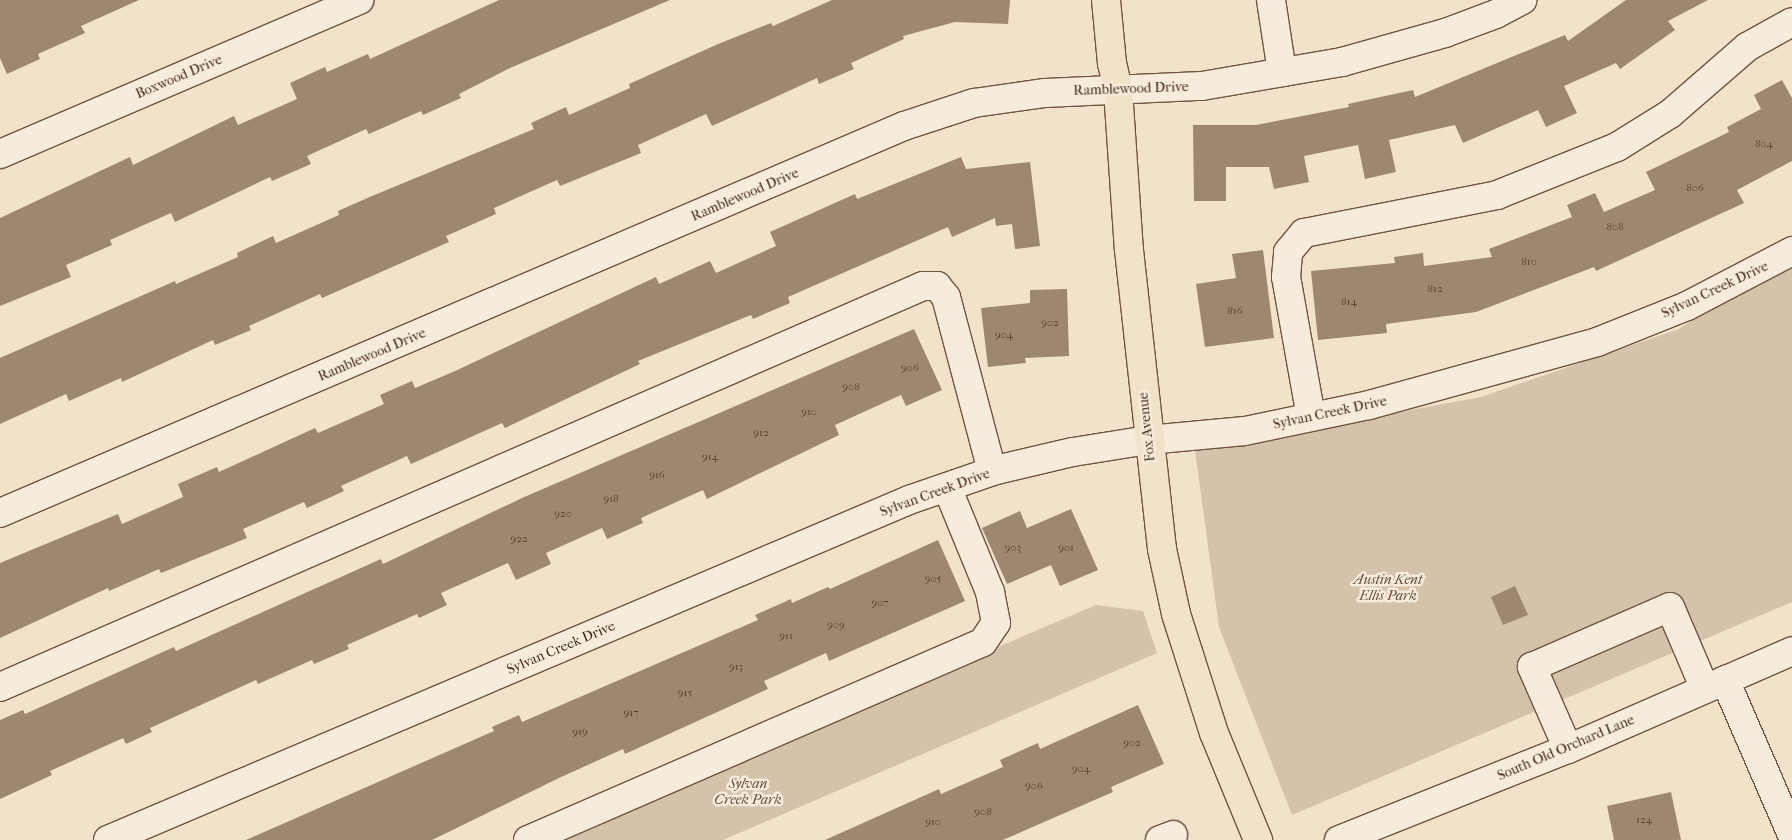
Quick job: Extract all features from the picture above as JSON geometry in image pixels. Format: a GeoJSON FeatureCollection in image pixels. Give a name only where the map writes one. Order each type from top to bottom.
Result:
{"type":"FeatureCollection","features":[{"type":"Feature","properties":{"kind":"main road","name":"Fox Avenue"},"geometry":{"type":"LineString","coordinates":[[1106,0],[1112,63],[1118,90],[1129,250],[1148,440],[1162,549],[1176,614],[1214,733],[1258,840]]}},
{"type":"Feature","properties":{"kind":"street","name":"Boxwood Drive"},"geometry":{"type":"LineString","coordinates":[[0,154],[359,0]]}},
{"type":"Feature","properties":{"kind":"street"},"geometry":{"type":"LineString","coordinates":[[1271,0],[1282,72]]}},
{"type":"Feature","properties":{"kind":"street","name":"Ramblewood Drive"},"geometry":{"type":"LineString","coordinates":[[0,513],[904,126],[974,103],[1044,93],[1202,86],[1342,62],[1445,33],[1496,14],[1522,0]]}},
{"type":"Feature","properties":{"kind":"street"},"geometry":{"type":"LineString","coordinates":[[1311,417],[1286,277],[1288,252],[1304,232],[1497,195],[1617,146],[1670,114],[1747,47],[1792,22]]}},
{"type":"Feature","properties":{"kind":"street","name":"Sylvan Creek Drive"},"geometry":{"type":"LineString","coordinates":[[108,840],[909,500],[992,471],[1074,452],[1148,440],[1245,431],[1369,406],[1597,342],[1687,306],[1792,251]]}},
{"type":"Feature","properties":{"kind":"street"},"geometry":{"type":"LineString","coordinates":[[0,687],[923,286],[937,286],[946,297],[992,471]]}},
{"type":"Feature","properties":{"kind":"street"},"geometry":{"type":"LineString","coordinates":[[528,840],[983,642],[996,623],[990,592],[947,487]]}},
{"type":"Feature","properties":{"kind":"street"},"geometry":{"type":"LineString","coordinates":[[1568,749],[1532,667],[1670,607],[1715,685],[1792,835]]}},
{"type":"Feature","properties":{"kind":"street","name":"South Old Orchard Lane"},"geometry":{"type":"LineString","coordinates":[[1339,840],[1568,749],[1792,652]]}},
{"type":"Feature","properties":{"kind":"green space","name":"Austin Kent Ellis Park"},"geometry":{"type":"Polygon","coordinates":[[[1792,253],[1792,602],[1292,815],[1219,627],[1195,450],[1481,397],[1679,329],[1792,253]]]}},
{"type":"Feature","properties":{"kind":"green space","name":"Sylvan Creek Park"},"geometry":{"type":"Polygon","coordinates":[[[1096,605],[1143,611],[1157,653],[723,840],[549,840],[1096,605]]]}},
{"type":"Feature","properties":{"kind":"building"},"geometry":{"type":"Polygon","coordinates":[[[0,0],[139,0],[81,26],[85,33],[38,54],[40,59],[7,74],[0,58],[0,0]]]}},
{"type":"Feature","properties":{"kind":"building"},"geometry":{"type":"Polygon","coordinates":[[[499,0],[670,0],[510,68],[459,94],[461,98],[423,115],[421,111],[369,134],[366,129],[307,156],[311,164],[272,181],[270,177],[175,222],[171,213],[110,240],[112,245],[66,265],[71,277],[0,306],[0,218],[130,157],[133,165],[234,116],[238,125],[297,99],[290,83],[325,67],[327,72],[368,54],[370,59],[499,0]]]}},
{"type":"Feature","properties":{"kind":"building"},"geometry":{"type":"Polygon","coordinates":[[[832,0],[1010,0],[1008,24],[955,22],[903,36],[904,39],[851,63],[854,69],[819,84],[817,78],[712,126],[706,114],[638,145],[641,153],[560,186],[557,180],[494,208],[496,214],[446,236],[449,242],[322,298],[320,294],[249,326],[251,330],[215,345],[213,340],[122,382],[121,378],[69,401],[66,394],[0,424],[0,358],[175,281],[176,284],[238,257],[237,253],[273,236],[276,243],[339,215],[338,211],[534,129],[531,123],[566,107],[569,115],[630,88],[629,84],[718,44],[771,23],[773,26],[832,0]]]}},
{"type":"Feature","properties":{"kind":"building"},"geometry":{"type":"Polygon","coordinates":[[[1626,0],[1708,0],[1668,21],[1675,30],[1620,69],[1616,63],[1564,86],[1577,113],[1546,127],[1538,110],[1463,143],[1455,125],[1389,140],[1396,172],[1365,179],[1358,145],[1304,156],[1309,182],[1274,189],[1269,167],[1226,167],[1226,201],[1194,201],[1193,125],[1256,125],[1349,107],[1348,104],[1413,90],[1415,97],[1565,35],[1568,41],[1626,0]]]}},
{"type":"Feature","properties":{"kind":"building"},"geometry":{"type":"Polygon","coordinates":[[[1782,80],[1792,98],[1792,161],[1737,190],[1744,203],[1596,271],[1594,267],[1476,312],[1386,324],[1387,333],[1318,340],[1311,271],[1395,263],[1394,257],[1423,253],[1424,266],[1492,257],[1489,249],[1572,217],[1567,205],[1595,193],[1604,212],[1655,190],[1646,172],[1729,132],[1727,127],[1761,109],[1754,95],[1782,80]]]}},
{"type":"Feature","properties":{"kind":"building"},"geometry":{"type":"Polygon","coordinates":[[[961,157],[966,169],[1030,162],[1040,246],[1015,249],[1012,224],[996,226],[995,218],[952,237],[948,227],[788,297],[790,303],[753,319],[751,315],[638,361],[640,364],[505,428],[502,423],[411,464],[407,456],[341,486],[344,491],[307,508],[304,502],[243,529],[247,538],[161,573],[159,569],[109,591],[108,588],[0,638],[0,563],[118,514],[122,524],[183,497],[178,484],[217,467],[219,472],[315,428],[318,433],[384,404],[380,395],[412,381],[415,388],[453,372],[656,277],[659,284],[710,261],[716,273],[776,246],[770,232],[855,194],[857,199],[961,157]]]}},
{"type":"Feature","properties":{"kind":"building"},"geometry":{"type":"Polygon","coordinates":[[[1263,250],[1274,338],[1205,347],[1196,284],[1236,278],[1232,254],[1263,250]]]}},
{"type":"Feature","properties":{"kind":"building"},"geometry":{"type":"Polygon","coordinates":[[[1067,289],[1069,356],[1025,358],[1026,363],[988,367],[981,308],[1030,303],[1030,290],[1067,289]]]}},
{"type":"Feature","properties":{"kind":"building"},"geometry":{"type":"Polygon","coordinates":[[[914,329],[942,390],[906,406],[901,395],[835,425],[839,435],[707,499],[703,490],[641,518],[643,523],[607,539],[602,528],[546,553],[551,564],[516,580],[508,563],[441,593],[447,605],[419,618],[417,614],[347,645],[349,649],[314,664],[312,660],[258,684],[256,680],[150,728],[152,732],[126,744],[123,738],[50,771],[52,775],[0,799],[0,720],[23,710],[25,714],[174,647],[176,651],[381,559],[383,564],[522,498],[914,329]]]}},
{"type":"Feature","properties":{"kind":"building"},"geometry":{"type":"Polygon","coordinates":[[[1071,509],[1098,570],[1060,586],[1051,565],[1007,584],[982,528],[1020,511],[1027,528],[1071,509]]]}},
{"type":"Feature","properties":{"kind":"building"},"geometry":{"type":"Polygon","coordinates":[[[938,540],[965,601],[829,661],[826,653],[764,681],[768,689],[625,754],[623,749],[432,840],[246,840],[494,731],[492,727],[519,715],[522,722],[758,620],[755,615],[791,599],[792,603],[828,587],[830,589],[938,540]]]}},
{"type":"Feature","properties":{"kind":"building"},"geometry":{"type":"Polygon","coordinates":[[[1515,586],[1528,615],[1503,625],[1491,597],[1515,586]]]}},
{"type":"Feature","properties":{"kind":"building"},"geometry":{"type":"Polygon","coordinates":[[[1138,705],[1164,764],[1111,787],[1113,792],[1003,840],[825,840],[939,789],[941,794],[1003,767],[1000,760],[1038,743],[1040,749],[1138,705]]]}},
{"type":"Feature","properties":{"kind":"building"},"geometry":{"type":"Polygon","coordinates":[[[1671,792],[1681,840],[1614,840],[1607,806],[1671,792]]]}}]}
